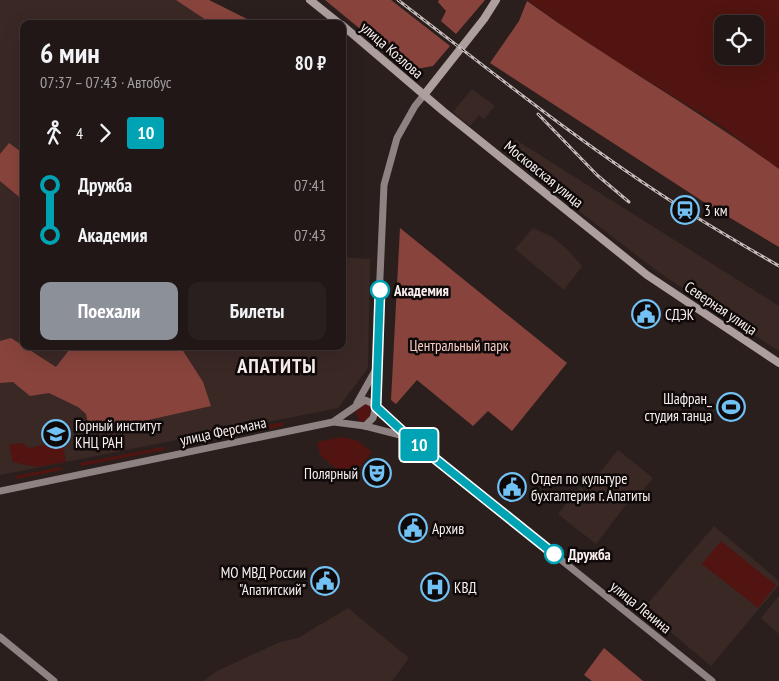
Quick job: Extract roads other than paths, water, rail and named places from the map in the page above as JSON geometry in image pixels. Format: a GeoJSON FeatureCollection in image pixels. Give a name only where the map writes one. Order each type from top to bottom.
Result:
{"type":"FeatureCollection","features":[{"type":"Feature","properties":{"kind":"main road","name":"улица Козлова"},"geometry":{"type":"LineString","coordinates":[[310,0],[335,20]]}},
{"type":"Feature","properties":{"kind":"main road"},"geometry":{"type":"LineString","coordinates":[[424,95],[470,38],[496,0]]}},
{"type":"Feature","properties":{"kind":"main road","name":"улица Козлова"},"geometry":{"type":"LineString","coordinates":[[346,29],[424,95]]}},
{"type":"Feature","properties":{"kind":"main road","name":"Московская улица"},"geometry":{"type":"LineString","coordinates":[[424,95],[647,275]]}},
{"type":"Feature","properties":{"kind":"main road","name":"Северная улица"},"geometry":{"type":"LineString","coordinates":[[647,275],[779,363]]}},
{"type":"Feature","properties":{"kind":"street"},"geometry":{"type":"LineString","coordinates":[[376,368],[352,409],[353,422],[362,426],[373,418],[376,406],[384,185],[397,138],[415,106],[424,95]]}},
{"type":"Feature","properties":{"kind":"street"},"geometry":{"type":"LineString","coordinates":[[357,403],[364,400],[376,406]]}},
{"type":"Feature","properties":{"kind":"street","name":"улица Ленина"},"geometry":{"type":"LineString","coordinates":[[376,406],[413,441],[712,681]]}},
{"type":"Feature","properties":{"kind":"street","name":"улица Ферсмана"},"geometry":{"type":"LineString","coordinates":[[333,422],[352,409]]}},
{"type":"Feature","properties":{"kind":"street","name":"улица Ферсмана"},"geometry":{"type":"LineString","coordinates":[[0,491],[333,422],[362,426]]}},
{"type":"Feature","properties":{"kind":"street","name":"улица Ленина"},"geometry":{"type":"LineString","coordinates":[[362,426],[397,433],[413,441]]}},
{"type":"Feature","properties":{"kind":"street"},"geometry":{"type":"LineString","coordinates":[[0,636],[54,681]]}},
{"type":"Feature","properties":{"kind":"railway"},"geometry":{"type":"LineString","coordinates":[[398,0],[611,161],[732,239],[779,266]]}},
{"type":"Feature","properties":{"kind":"railway"},"geometry":{"type":"LineString","coordinates":[[538,114],[597,175],[629,202]]}},
{"type":"Feature","properties":{"kind":"place","name":"3 км"},"geometry":{"type":"Point","coordinates":[685,210]}},
{"type":"Feature","properties":{"kind":"place","name":"Академия"},"geometry":{"type":"Point","coordinates":[380,290]}},
{"type":"Feature","properties":{"kind":"place","name":"СДЭК"},"geometry":{"type":"Point","coordinates":[646,314]}},
{"type":"Feature","properties":{"kind":"place","name":"Шафран_ студия танца"},"geometry":{"type":"Point","coordinates":[731,407]}},
{"type":"Feature","properties":{"kind":"place","name":"Горный институт КНЦ РАН"},"geometry":{"type":"Point","coordinates":[56,434]}},
{"type":"Feature","properties":{"kind":"place","name":"Полярный"},"geometry":{"type":"Point","coordinates":[377,473]}},
{"type":"Feature","properties":{"kind":"place","name":"Отдел по культуре бухгалтерия г. Апатиты"},"geometry":{"type":"Point","coordinates":[512,487]}},
{"type":"Feature","properties":{"kind":"place","name":"Архив"},"geometry":{"type":"Point","coordinates":[413,528]}},
{"type":"Feature","properties":{"kind":"place","name":"Дружба"},"geometry":{"type":"Point","coordinates":[554,554]}},
{"type":"Feature","properties":{"kind":"place","name":"МО МВД России \"Апатитский\""},"geometry":{"type":"Point","coordinates":[325,581]}},
{"type":"Feature","properties":{"kind":"place","name":"КВД"},"geometry":{"type":"Point","coordinates":[435,587]}},
{"type":"Feature","properties":{"kind":"district","name":"АПАТИТЫ"},"geometry":{"type":"Point","coordinates":[277,366]}},
{"type":"Feature","properties":{"kind":"park label","name":"Центральный парк"},"geometry":{"type":"Point","coordinates":[459,345]}}]}
